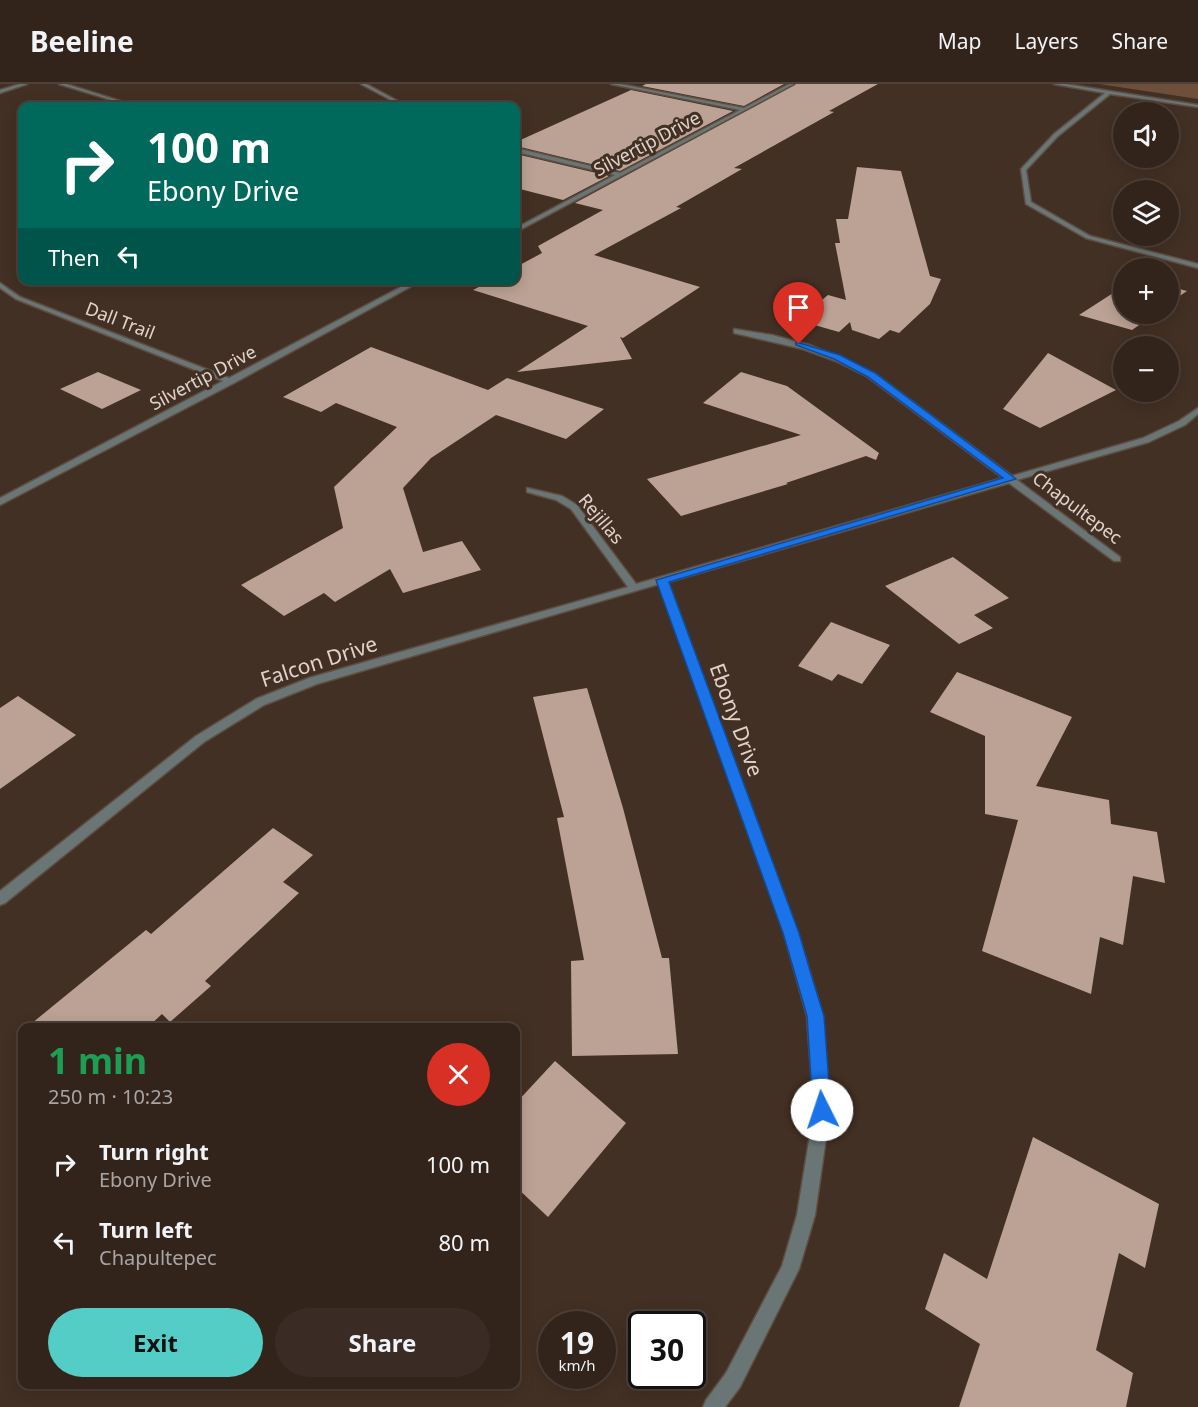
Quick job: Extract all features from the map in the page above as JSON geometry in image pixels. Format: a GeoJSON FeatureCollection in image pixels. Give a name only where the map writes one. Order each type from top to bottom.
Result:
{"type":"FeatureCollection","features":[{"type":"Feature","properties":{"kind":"street"},"geometry":{"type":"LineString","coordinates":[[0,92],[25,84]]}},
{"type":"Feature","properties":{"kind":"street"},"geometry":{"type":"LineString","coordinates":[[61,84],[121,102]]}},
{"type":"Feature","properties":{"kind":"street"},"geometry":{"type":"LineString","coordinates":[[363,84],[397,102]]}},
{"type":"Feature","properties":{"kind":"street"},"geometry":{"type":"LineString","coordinates":[[613,84],[744,109]]}},
{"type":"Feature","properties":{"kind":"street","name":"Silvertip Drive"},"geometry":{"type":"LineString","coordinates":[[520,228],[792,84]]}},
{"type":"Feature","properties":{"kind":"street"},"geometry":{"type":"LineString","coordinates":[[1056,84],[1198,106]]}},
{"type":"Feature","properties":{"kind":"street"},"geometry":{"type":"LineString","coordinates":[[1109,92],[1056,135],[1023,170],[1028,202],[1088,237],[1198,266]]}},
{"type":"Feature","properties":{"kind":"street"},"geometry":{"type":"LineString","coordinates":[[520,151],[621,175]]}},
{"type":"Feature","properties":{"kind":"street","name":"Dall Trail"},"geometry":{"type":"LineString","coordinates":[[0,285],[18,297],[231,381]]}},
{"type":"Feature","properties":{"kind":"street","name":"Silvertip Drive"},"geometry":{"type":"LineString","coordinates":[[0,502],[411,285]]}},
{"type":"Feature","properties":{"kind":"street","name":"Chapultepec"},"geometry":{"type":"LineString","coordinates":[[737,331],[799,344],[837,357],[872,375],[1117,559]]}},
{"type":"Feature","properties":{"kind":"street"},"geometry":{"type":"LineString","coordinates":[[662,580],[1146,440],[1182,423],[1198,410]]}},
{"type":"Feature","properties":{"kind":"street","name":"Rejillas"},"geometry":{"type":"LineString","coordinates":[[530,490],[559,498],[574,507],[634,588]]}},
{"type":"Feature","properties":{"kind":"street","name":"Falcon Drive"},"geometry":{"type":"LineString","coordinates":[[0,899],[201,739],[260,702],[313,681],[662,580]]}},
{"type":"Feature","properties":{"kind":"street","name":"Ebony Drive"},"geometry":{"type":"LineString","coordinates":[[662,580],[791,933],[815,1016],[822,1110],[806,1215],[789,1269],[733,1380],[712,1407]]}},
{"type":"Feature","properties":{"kind":"shaded area"},"geometry":{"type":"Polygon","coordinates":[[[1099,84],[1198,84],[1198,99],[1099,84]]]}},
{"type":"Feature","properties":{"kind":"building"},"geometry":{"type":"Polygon","coordinates":[[[646,84],[784,84],[744,106],[642,86],[646,84]]]}},
{"type":"Feature","properties":{"kind":"building"},"geometry":{"type":"Polygon","coordinates":[[[796,84],[878,84],[829,111],[834,112],[734,168],[742,169],[676,207],[681,208],[594,255],[700,287],[623,338],[620,337],[632,359],[517,372],[588,326],[473,290],[482,285],[520,285],[520,265],[542,253],[538,246],[603,210],[575,203],[796,84]]]}},
{"type":"Feature","properties":{"kind":"building"},"geometry":{"type":"Polygon","coordinates":[[[631,90],[733,111],[620,171],[520,147],[520,140],[631,90]]]}},
{"type":"Feature","properties":{"kind":"building"},"geometry":{"type":"Polygon","coordinates":[[[520,155],[609,176],[563,200],[520,189],[520,155]]]}},
{"type":"Feature","properties":{"kind":"building"},"geometry":{"type":"Polygon","coordinates":[[[857,167],[901,171],[930,276],[941,279],[930,304],[899,333],[890,330],[879,339],[852,330],[850,322],[839,332],[797,320],[828,295],[846,300],[835,243],[840,243],[836,219],[848,219],[857,167]]]}},
{"type":"Feature","properties":{"kind":"building"},"geometry":{"type":"Polygon","coordinates":[[[1179,289],[1187,291],[1179,296],[1179,289]]]}},
{"type":"Feature","properties":{"kind":"building"},"geometry":{"type":"Polygon","coordinates":[[[1113,293],[1113,324],[1141,324],[1132,330],[1079,315],[1113,293]]]}},
{"type":"Feature","properties":{"kind":"building"},"geometry":{"type":"Polygon","coordinates":[[[371,347],[488,390],[507,378],[604,409],[566,439],[496,415],[431,458],[403,488],[423,552],[462,541],[481,570],[403,593],[390,569],[335,602],[324,593],[284,616],[241,585],[343,528],[334,487],[397,427],[336,403],[321,412],[283,397],[371,347]]]}},
{"type":"Feature","properties":{"kind":"building"},"geometry":{"type":"Polygon","coordinates":[[[1048,353],[1113,388],[1113,392],[1040,428],[1003,409],[1048,353]]]}},
{"type":"Feature","properties":{"kind":"building"},"geometry":{"type":"Polygon","coordinates":[[[98,372],[141,390],[102,409],[60,389],[98,372]]]}},
{"type":"Feature","properties":{"kind":"building"},"geometry":{"type":"Polygon","coordinates":[[[741,372],[787,386],[879,453],[876,460],[866,456],[786,483],[788,484],[681,516],[647,479],[801,435],[703,403],[741,372]]]}},
{"type":"Feature","properties":{"kind":"building"},"geometry":{"type":"Polygon","coordinates":[[[953,557],[1009,598],[974,615],[993,628],[959,644],[885,586],[953,557]]]}},
{"type":"Feature","properties":{"kind":"building"},"geometry":{"type":"Polygon","coordinates":[[[831,622],[890,645],[862,684],[838,674],[832,681],[798,666],[831,622]]]}},
{"type":"Feature","properties":{"kind":"building"},"geometry":{"type":"Polygon","coordinates":[[[957,672],[1072,717],[1036,786],[1109,800],[1111,824],[1157,832],[1165,883],[1133,876],[1123,945],[1100,937],[1091,994],[982,951],[1018,820],[985,814],[985,736],[930,712],[957,672]]]}},
{"type":"Feature","properties":{"kind":"building"},"geometry":{"type":"Polygon","coordinates":[[[587,688],[623,808],[662,958],[669,958],[678,1054],[572,1056],[571,961],[584,960],[557,818],[564,817],[533,697],[587,688]]]}},
{"type":"Feature","properties":{"kind":"building"},"geometry":{"type":"Polygon","coordinates":[[[18,696],[76,735],[0,789],[0,708],[18,696]]]}},
{"type":"Feature","properties":{"kind":"building"},"geometry":{"type":"Polygon","coordinates":[[[273,828],[313,855],[283,882],[299,893],[205,981],[211,986],[170,1022],[162,1014],[152,1023],[32,1023],[146,930],[151,934],[273,828]]]}},
{"type":"Feature","properties":{"kind":"building"},"geometry":{"type":"Polygon","coordinates":[[[555,1061],[626,1123],[548,1217],[520,1191],[520,1099],[555,1061]]]}},
{"type":"Feature","properties":{"kind":"building"},"geometry":{"type":"Polygon","coordinates":[[[1033,1137],[1159,1204],[1145,1268],[1119,1253],[1096,1350],[1133,1373],[1126,1407],[959,1407],[980,1344],[925,1309],[944,1253],[987,1279],[1033,1137]]]}},
{"type":"Feature","properties":{"kind":"route"},"geometry":{"type":"LineString","coordinates":[[799,344],[837,357],[872,375],[1011,479],[662,580],[791,933],[815,1016],[822,1110]]}}]}
